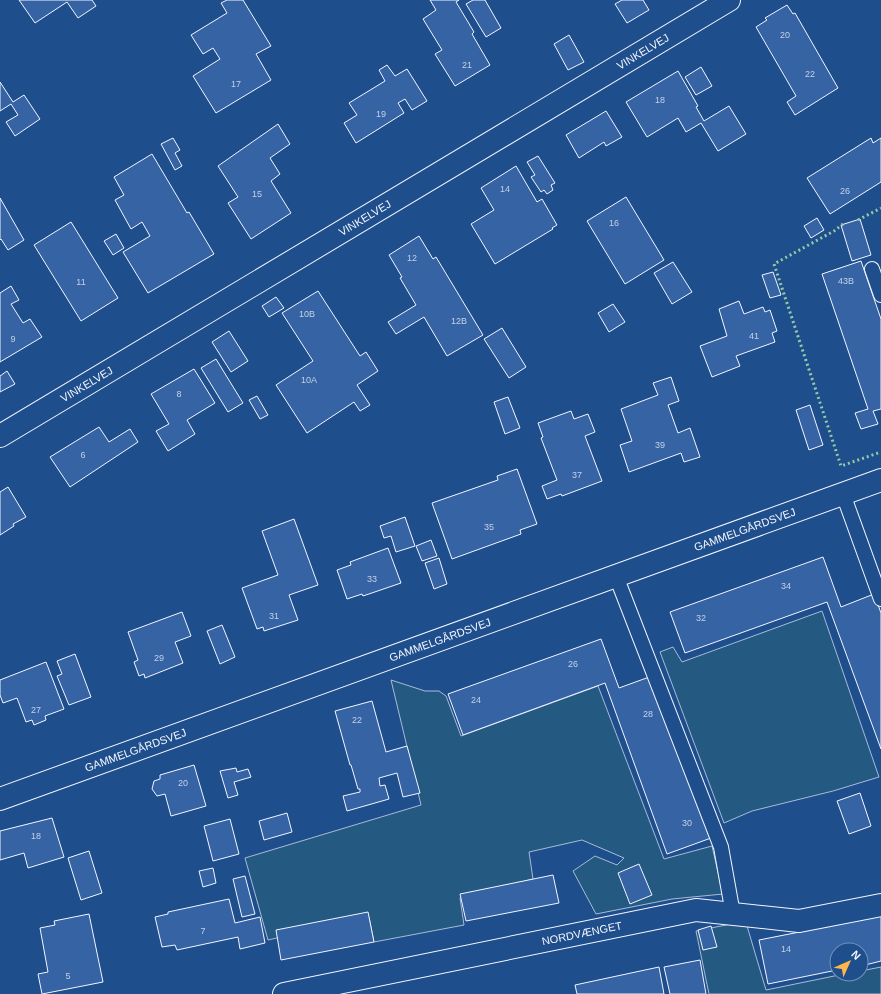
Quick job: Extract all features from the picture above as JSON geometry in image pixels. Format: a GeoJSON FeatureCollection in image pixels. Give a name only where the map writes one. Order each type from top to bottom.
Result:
{"type":"FeatureCollection","features":[{"type":"Feature","properties":{"kind":"street","name":"VINKELVEJ"},"geometry":{"type":"LineString","coordinates":[[0,436],[729,0]]}},
{"type":"Feature","properties":{"kind":"street","name":"GAMMELGÅRDSVEJ"},"geometry":{"type":"LineString","coordinates":[[0,799],[881,480]]}},
{"type":"Feature","properties":{"kind":"street","name":"NORDVÆNGET"},"geometry":{"type":"LineString","coordinates":[[284,994],[696,910],[800,921],[881,905]]}},
{"type":"Feature","properties":{"kind":"lane"},"geometry":{"type":"LineString","coordinates":[[872,269],[881,295]]}},
{"type":"Feature","properties":{"kind":"lane"},"geometry":{"type":"LineString","coordinates":[[843,494],[881,599]]}},
{"type":"Feature","properties":{"kind":"lane"},"geometry":{"type":"LineString","coordinates":[[616,576],[721,847],[733,914]]}},
{"type":"Feature","properties":{"kind":"shaded area"},"geometry":{"type":"Polygon","coordinates":[[[822,611],[879,777],[833,791],[752,811],[724,823],[660,652],[673,647],[682,662],[822,611]]]}},
{"type":"Feature","properties":{"kind":"shaded area"},"geometry":{"type":"Polygon","coordinates":[[[391,680],[425,691],[439,691],[446,696],[461,736],[598,686],[664,859],[712,846],[723,894],[672,899],[596,914],[573,871],[595,856],[617,865],[624,858],[582,840],[529,852],[533,879],[460,898],[464,925],[374,942],[369,917],[268,940],[245,858],[421,805],[391,680]]]}},
{"type":"Feature","properties":{"kind":"shaded area"},"geometry":{"type":"Polygon","coordinates":[[[731,924],[747,926],[766,990],[829,977],[829,982],[869,982],[869,969],[881,967],[881,994],[709,994],[696,931],[731,924]]]}},
{"type":"Feature","properties":{"kind":"building"},"geometry":{"type":"Polygon","coordinates":[[[19,0],[92,0],[96,6],[78,18],[67,2],[35,23],[19,0]]]}},
{"type":"Feature","properties":{"kind":"building"},"geometry":{"type":"Polygon","coordinates":[[[227,0],[243,0],[271,46],[256,54],[271,80],[216,113],[193,76],[220,59],[213,48],[203,54],[191,35],[227,13],[221,3],[227,0]]]}},
{"type":"Feature","properties":{"kind":"building"},"geometry":{"type":"Polygon","coordinates":[[[430,0],[459,0],[456,2],[474,32],[472,34],[490,65],[455,86],[435,54],[442,50],[423,19],[436,10],[430,0]]]}},
{"type":"Feature","properties":{"kind":"building"},"geometry":{"type":"Polygon","coordinates":[[[473,0],[485,0],[501,28],[486,37],[466,4],[473,0]]]}},
{"type":"Feature","properties":{"kind":"building"},"geometry":{"type":"Polygon","coordinates":[[[622,0],[643,0],[649,10],[627,23],[615,4],[622,0]]]}},
{"type":"Feature","properties":{"kind":"building"},"geometry":{"type":"Polygon","coordinates":[[[787,5],[793,14],[795,13],[838,88],[795,115],[787,102],[796,96],[756,27],[767,20],[765,18],[787,5]]]}},
{"type":"Feature","properties":{"kind":"building"},"geometry":{"type":"Polygon","coordinates":[[[569,35],[584,62],[568,70],[554,44],[569,35]]]}},
{"type":"Feature","properties":{"kind":"building"},"geometry":{"type":"Polygon","coordinates":[[[387,65],[395,76],[407,69],[427,101],[412,110],[405,99],[398,103],[404,113],[356,143],[344,123],[357,115],[349,103],[385,81],[379,70],[387,65]]]}},
{"type":"Feature","properties":{"kind":"building"},"geometry":{"type":"Polygon","coordinates":[[[701,67],[712,86],[696,95],[685,77],[701,67]]]}},
{"type":"Feature","properties":{"kind":"building"},"geometry":{"type":"Polygon","coordinates":[[[678,71],[698,106],[696,107],[704,121],[729,106],[746,134],[718,151],[701,123],[686,132],[678,118],[647,137],[626,102],[678,71]]]}},
{"type":"Feature","properties":{"kind":"building"},"geometry":{"type":"Polygon","coordinates":[[[0,82],[13,102],[24,95],[40,119],[15,136],[6,122],[18,115],[11,104],[0,111],[0,82]]]}},
{"type":"Feature","properties":{"kind":"building"},"geometry":{"type":"Polygon","coordinates":[[[606,111],[622,137],[606,146],[604,142],[579,158],[566,135],[606,111]]]}},
{"type":"Feature","properties":{"kind":"building"},"geometry":{"type":"Polygon","coordinates":[[[278,124],[290,144],[270,158],[280,174],[271,181],[291,213],[251,239],[228,203],[238,197],[218,166],[278,124]]]}},
{"type":"Feature","properties":{"kind":"building"},"geometry":{"type":"Polygon","coordinates":[[[173,138],[180,150],[175,153],[182,166],[175,170],[161,144],[173,138]]]}},
{"type":"Feature","properties":{"kind":"building"},"geometry":{"type":"Polygon","coordinates":[[[871,138],[873,143],[881,138],[881,182],[830,214],[807,178],[871,138]]]}},
{"type":"Feature","properties":{"kind":"building"},"geometry":{"type":"Polygon","coordinates":[[[152,154],[187,213],[189,212],[214,254],[148,293],[123,252],[150,236],[142,222],[131,229],[115,200],[124,195],[114,177],[152,154]]]}},
{"type":"Feature","properties":{"kind":"building"},"geometry":{"type":"Polygon","coordinates":[[[538,156],[555,183],[551,185],[553,190],[547,194],[544,190],[541,192],[531,177],[535,175],[527,162],[538,156]]]}},
{"type":"Feature","properties":{"kind":"building"},"geometry":{"type":"Polygon","coordinates":[[[516,166],[537,202],[542,199],[557,225],[552,228],[553,229],[495,264],[471,224],[494,210],[481,188],[516,166]]]}},
{"type":"Feature","properties":{"kind":"building"},"geometry":{"type":"Polygon","coordinates":[[[626,197],[664,260],[625,284],[587,221],[626,197]]]}},
{"type":"Feature","properties":{"kind":"building"},"geometry":{"type":"Polygon","coordinates":[[[0,198],[24,240],[8,250],[1,239],[0,240],[0,198]]]}},
{"type":"Feature","properties":{"kind":"building"},"geometry":{"type":"Polygon","coordinates":[[[817,218],[824,230],[811,238],[804,226],[817,218]]]}},
{"type":"Feature","properties":{"kind":"building"},"geometry":{"type":"Polygon","coordinates":[[[860,219],[871,255],[852,261],[841,225],[860,219]]]}},
{"type":"Feature","properties":{"kind":"building"},"geometry":{"type":"Polygon","coordinates":[[[71,222],[118,298],[81,321],[34,245],[71,222]]]}},
{"type":"Feature","properties":{"kind":"building"},"geometry":{"type":"Polygon","coordinates":[[[116,234],[124,248],[113,255],[104,241],[116,234]]]}},
{"type":"Feature","properties":{"kind":"building"},"geometry":{"type":"Polygon","coordinates":[[[419,236],[433,259],[436,257],[483,335],[447,356],[424,317],[396,334],[388,322],[416,305],[400,278],[402,277],[389,255],[419,236]]]}},
{"type":"Feature","properties":{"kind":"building"},"geometry":{"type":"Polygon","coordinates":[[[861,261],[881,319],[881,409],[873,411],[878,424],[861,429],[855,413],[868,409],[822,274],[861,261]]]}},
{"type":"Feature","properties":{"kind":"building"},"geometry":{"type":"Polygon","coordinates":[[[673,262],[692,292],[672,304],[654,273],[673,262]]]}},
{"type":"Feature","properties":{"kind":"building"},"geometry":{"type":"Polygon","coordinates":[[[773,272],[781,295],[770,298],[762,275],[773,272]]]}},
{"type":"Feature","properties":{"kind":"building"},"geometry":{"type":"Polygon","coordinates":[[[11,286],[19,300],[11,304],[23,323],[30,319],[42,337],[0,362],[0,293],[11,286]]]}},
{"type":"Feature","properties":{"kind":"building"},"geometry":{"type":"Polygon","coordinates":[[[318,291],[360,356],[366,352],[378,371],[357,385],[370,405],[360,411],[354,402],[307,433],[276,385],[313,361],[282,313],[318,291]]]}},
{"type":"Feature","properties":{"kind":"building"},"geometry":{"type":"Polygon","coordinates":[[[276,297],[284,308],[269,317],[262,306],[276,297]]]}},
{"type":"Feature","properties":{"kind":"building"},"geometry":{"type":"Polygon","coordinates":[[[739,301],[744,314],[763,307],[765,312],[770,310],[777,331],[772,333],[775,342],[736,356],[740,366],[712,377],[700,346],[727,336],[719,309],[739,301]]]}},
{"type":"Feature","properties":{"kind":"building"},"geometry":{"type":"Polygon","coordinates":[[[613,304],[625,322],[609,332],[598,313],[613,304]]]}},
{"type":"Feature","properties":{"kind":"building"},"geometry":{"type":"Polygon","coordinates":[[[502,328],[526,367],[509,378],[484,339],[502,328]]]}},
{"type":"Feature","properties":{"kind":"building"},"geometry":{"type":"Polygon","coordinates":[[[229,331],[248,361],[231,372],[212,342],[229,331]]]}},
{"type":"Feature","properties":{"kind":"building"},"geometry":{"type":"Polygon","coordinates":[[[216,359],[243,403],[228,412],[201,368],[216,359]]]}},
{"type":"Feature","properties":{"kind":"building"},"geometry":{"type":"Polygon","coordinates":[[[194,369],[215,403],[187,420],[195,434],[168,451],[156,431],[169,424],[151,394],[194,369]]]}},
{"type":"Feature","properties":{"kind":"building"},"geometry":{"type":"Polygon","coordinates":[[[7,371],[15,384],[0,392],[0,376],[7,371]]]}},
{"type":"Feature","properties":{"kind":"building"},"geometry":{"type":"Polygon","coordinates":[[[671,377],[679,401],[668,405],[678,433],[690,428],[700,457],[684,462],[681,453],[629,472],[620,445],[632,441],[621,409],[658,395],[653,383],[671,377]]]}},
{"type":"Feature","properties":{"kind":"building"},"geometry":{"type":"Polygon","coordinates":[[[257,396],[268,415],[260,419],[249,400],[257,396]]]}},
{"type":"Feature","properties":{"kind":"building"},"geometry":{"type":"Polygon","coordinates":[[[508,397],[520,428],[505,434],[494,402],[508,397]]]}},
{"type":"Feature","properties":{"kind":"building"},"geometry":{"type":"Polygon","coordinates":[[[810,405],[823,445],[809,450],[796,410],[810,405]]]}},
{"type":"Feature","properties":{"kind":"building"},"geometry":{"type":"Polygon","coordinates":[[[571,411],[574,419],[588,414],[595,432],[585,436],[602,481],[562,496],[561,494],[547,499],[542,486],[557,480],[541,438],[543,437],[538,423],[571,411]]]}},
{"type":"Feature","properties":{"kind":"building"},"geometry":{"type":"Polygon","coordinates":[[[99,427],[109,442],[130,429],[138,442],[70,487],[50,457],[99,427]]]}},
{"type":"Feature","properties":{"kind":"building"},"geometry":{"type":"Polygon","coordinates":[[[517,469],[537,524],[520,530],[521,534],[452,559],[432,503],[498,480],[497,476],[517,469]]]}},
{"type":"Feature","properties":{"kind":"building"},"geometry":{"type":"Polygon","coordinates":[[[8,487],[26,517],[13,524],[14,526],[0,535],[0,492],[8,487]]]}},
{"type":"Feature","properties":{"kind":"building"},"geometry":{"type":"Polygon","coordinates":[[[405,517],[415,546],[396,552],[391,536],[384,538],[380,526],[405,517]]]}},
{"type":"Feature","properties":{"kind":"building"},"geometry":{"type":"Polygon","coordinates":[[[294,519],[318,585],[289,595],[298,620],[264,631],[263,627],[257,629],[242,588],[278,575],[262,531],[294,519]]]}},
{"type":"Feature","properties":{"kind":"building"},"geometry":{"type":"Polygon","coordinates":[[[431,540],[437,556],[422,561],[416,546],[431,540]]]}},
{"type":"Feature","properties":{"kind":"building"},"geometry":{"type":"Polygon","coordinates":[[[388,548],[401,583],[363,596],[362,594],[347,599],[337,570],[351,565],[350,562],[388,548]]]}},
{"type":"Feature","properties":{"kind":"building"},"geometry":{"type":"Polygon","coordinates":[[[823,557],[841,607],[874,594],[881,613],[881,749],[827,602],[685,653],[670,612],[823,557]]]}},
{"type":"Feature","properties":{"kind":"building"},"geometry":{"type":"Polygon","coordinates":[[[439,558],[447,584],[434,589],[425,563],[439,558]]]}},
{"type":"Feature","properties":{"kind":"building"},"geometry":{"type":"Polygon","coordinates":[[[182,612],[191,636],[175,642],[183,663],[145,678],[144,674],[139,676],[134,662],[138,660],[128,632],[182,612]]]}},
{"type":"Feature","properties":{"kind":"building"},"geometry":{"type":"Polygon","coordinates":[[[222,625],[235,657],[220,664],[207,631],[222,625]]]}},
{"type":"Feature","properties":{"kind":"building"},"geometry":{"type":"Polygon","coordinates":[[[601,639],[619,688],[652,676],[711,838],[667,854],[605,683],[463,735],[448,694],[601,639]]]}},
{"type":"Feature","properties":{"kind":"building"},"geometry":{"type":"Polygon","coordinates":[[[75,654],[91,697],[69,705],[57,676],[62,674],[57,661],[75,654]]]}},
{"type":"Feature","properties":{"kind":"building"},"geometry":{"type":"Polygon","coordinates":[[[46,662],[64,709],[45,716],[46,720],[34,725],[32,720],[26,722],[17,698],[3,703],[0,695],[0,680],[46,662]]]}},
{"type":"Feature","properties":{"kind":"building"},"geometry":{"type":"Polygon","coordinates":[[[372,701],[386,752],[407,746],[420,793],[403,797],[397,773],[379,778],[380,786],[385,785],[389,799],[347,811],[343,796],[360,792],[360,789],[358,789],[350,765],[335,711],[372,701]]]}},
{"type":"Feature","properties":{"kind":"building"},"geometry":{"type":"Polygon","coordinates":[[[194,765],[206,806],[171,816],[165,794],[157,796],[152,789],[154,781],[160,779],[160,775],[194,765]]]}},
{"type":"Feature","properties":{"kind":"building"},"geometry":{"type":"Polygon","coordinates":[[[236,768],[237,772],[248,769],[251,777],[234,782],[238,795],[228,798],[220,771],[236,768]]]}},
{"type":"Feature","properties":{"kind":"building"},"geometry":{"type":"Polygon","coordinates":[[[860,793],[871,826],[849,834],[837,801],[860,793]]]}},
{"type":"Feature","properties":{"kind":"building"},"geometry":{"type":"Polygon","coordinates":[[[287,813],[292,832],[264,840],[259,821],[287,813]]]}},
{"type":"Feature","properties":{"kind":"building"},"geometry":{"type":"Polygon","coordinates":[[[52,818],[64,857],[28,868],[24,853],[0,860],[0,831],[52,818]]]}},
{"type":"Feature","properties":{"kind":"building"},"geometry":{"type":"Polygon","coordinates":[[[230,819],[239,854],[213,861],[204,826],[230,819]]]}},
{"type":"Feature","properties":{"kind":"building"},"geometry":{"type":"Polygon","coordinates":[[[89,851],[102,893],[81,900],[68,858],[89,851]]]}},
{"type":"Feature","properties":{"kind":"building"},"geometry":{"type":"Polygon","coordinates":[[[639,864],[652,895],[630,904],[618,873],[639,864]]]}},
{"type":"Feature","properties":{"kind":"building"},"geometry":{"type":"Polygon","coordinates":[[[213,868],[216,883],[203,887],[199,871],[213,868]]]}},
{"type":"Feature","properties":{"kind":"building"},"geometry":{"type":"Polygon","coordinates":[[[553,875],[559,903],[466,921],[460,894],[553,875]]]}},
{"type":"Feature","properties":{"kind":"building"},"geometry":{"type":"Polygon","coordinates":[[[245,876],[255,914],[242,917],[233,879],[245,876]]]}},
{"type":"Feature","properties":{"kind":"building"},"geometry":{"type":"Polygon","coordinates":[[[229,899],[235,923],[260,917],[265,943],[240,949],[238,937],[177,950],[175,945],[162,947],[155,917],[168,914],[168,912],[229,899]]]}},
{"type":"Feature","properties":{"kind":"building"},"geometry":{"type":"Polygon","coordinates":[[[368,912],[374,942],[281,960],[276,930],[368,912]]]}},
{"type":"Feature","properties":{"kind":"building"},"geometry":{"type":"Polygon","coordinates":[[[89,914],[103,982],[42,994],[38,974],[48,972],[40,928],[55,925],[54,921],[89,914]]]}},
{"type":"Feature","properties":{"kind":"building"},"geometry":{"type":"Polygon","coordinates":[[[881,916],[881,961],[869,964],[869,942],[829,942],[829,972],[768,984],[759,940],[881,916]]]}},
{"type":"Feature","properties":{"kind":"building"},"geometry":{"type":"Polygon","coordinates":[[[711,926],[717,947],[703,950],[698,930],[711,926]]]}},
{"type":"Feature","properties":{"kind":"building"},"geometry":{"type":"Polygon","coordinates":[[[700,960],[706,994],[670,994],[664,967],[700,960]]]}},
{"type":"Feature","properties":{"kind":"building"},"geometry":{"type":"Polygon","coordinates":[[[659,967],[664,994],[577,994],[575,985],[659,967]]]}},
{"type":"Feature","properties":{"kind":"hedge"},"geometry":{"type":"LineString","coordinates":[[858,220],[881,208]]}},
{"type":"Feature","properties":{"kind":"hedge"},"geometry":{"type":"LineString","coordinates":[[843,224],[834,231],[774,264],[841,466],[881,452]]}}]}
